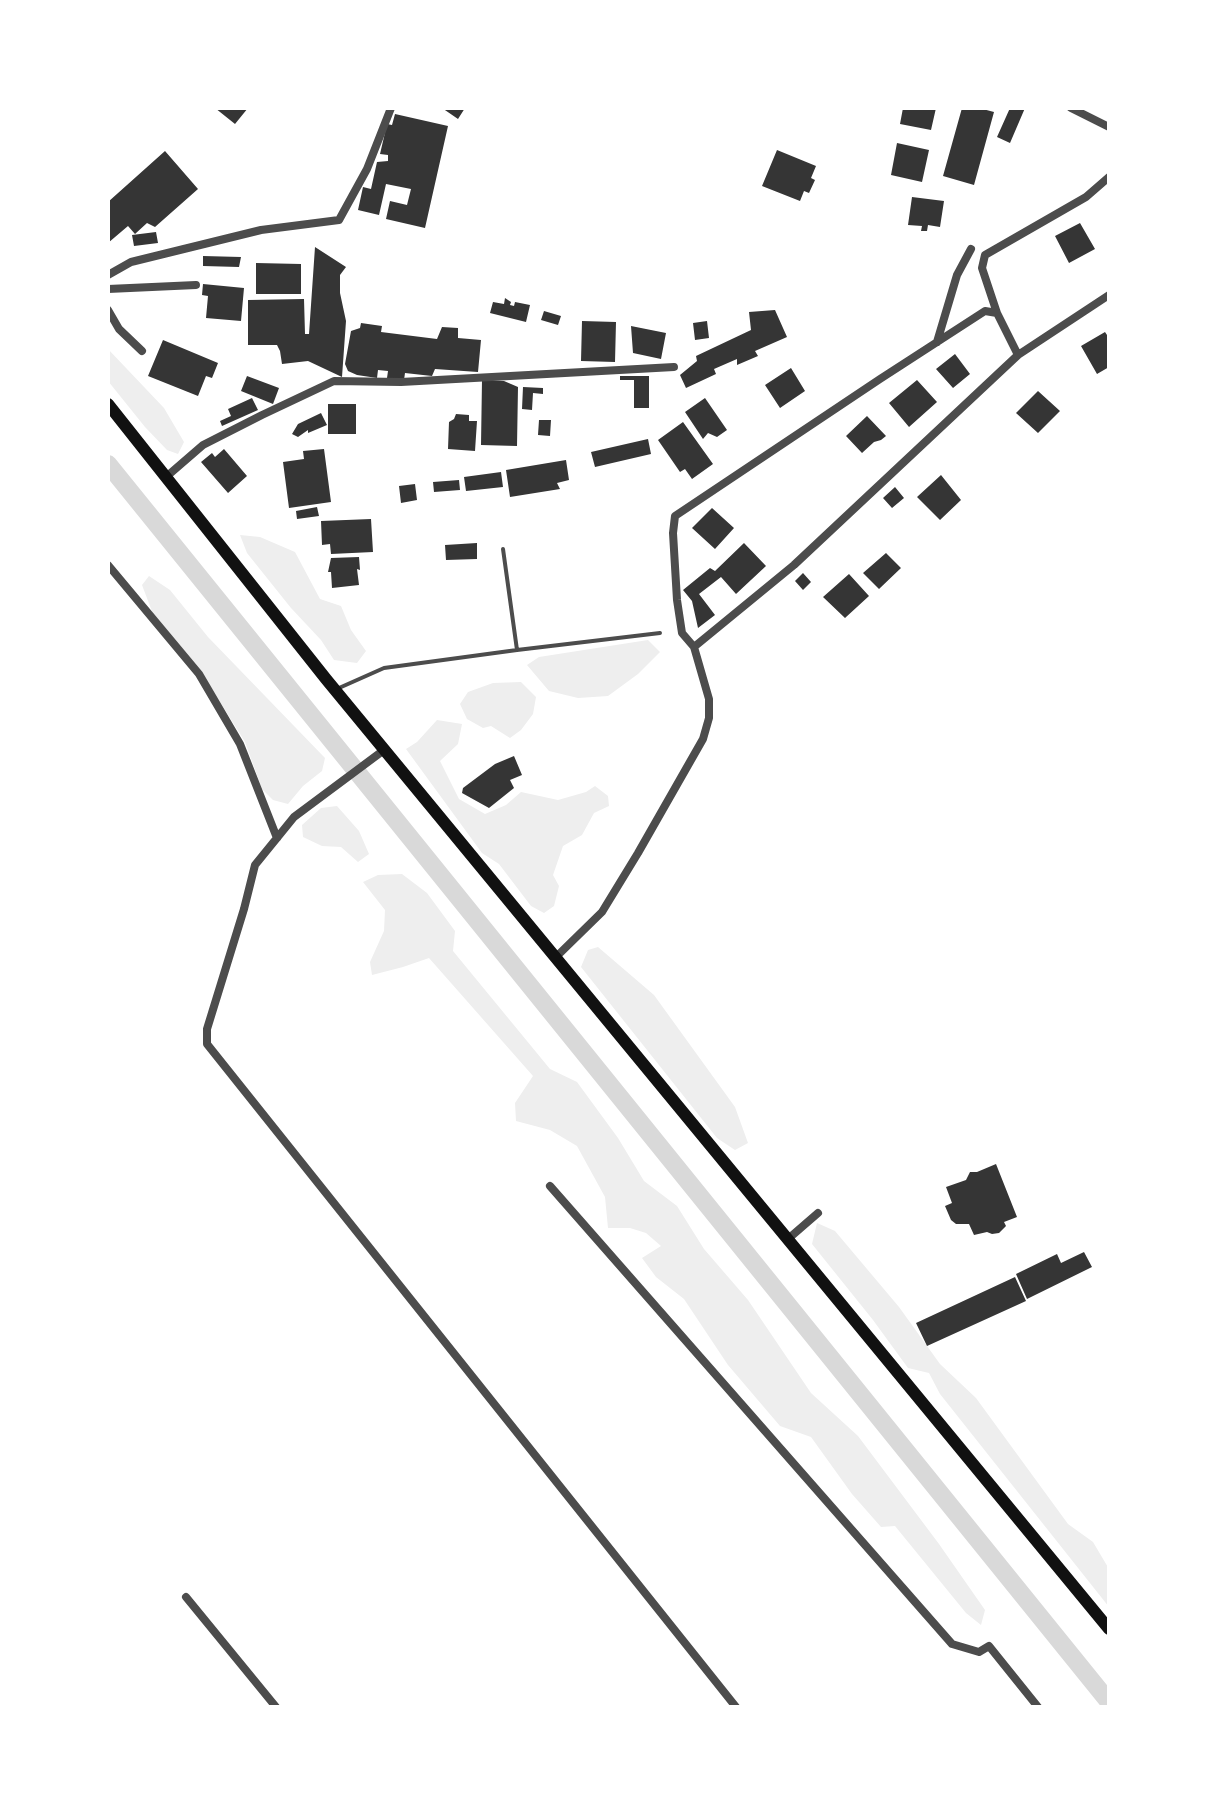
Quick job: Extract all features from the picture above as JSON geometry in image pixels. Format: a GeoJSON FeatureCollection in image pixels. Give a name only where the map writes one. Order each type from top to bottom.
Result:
{"type":"FeatureCollection","features":[{"type":"Feature","properties":{"kind":"main road"},"geometry":{"type":"LineString","coordinates":[[108,404],[384,750],[1109,1629]]}},
{"type":"Feature","properties":{"kind":"street"},"geometry":{"type":"LineString","coordinates":[[108,275],[131,262],[261,230],[339,220],[367,169],[391,108]]}},
{"type":"Feature","properties":{"kind":"street"},"geometry":{"type":"LineString","coordinates":[[1071,108],[1109,127]]}},
{"type":"Feature","properties":{"kind":"street"},"geometry":{"type":"LineString","coordinates":[[1018,355],[997,313],[982,268],[985,255],[1086,197],[1109,177]]}},
{"type":"Feature","properties":{"kind":"street"},"geometry":{"type":"LineString","coordinates":[[937,342],[957,275],[971,249]]}},
{"type":"Feature","properties":{"kind":"street"},"geometry":{"type":"LineString","coordinates":[[108,289],[196,285]]}},
{"type":"Feature","properties":{"kind":"street"},"geometry":{"type":"LineString","coordinates":[[694,647],[794,565],[1018,355],[1109,295]]}},
{"type":"Feature","properties":{"kind":"street"},"geometry":{"type":"LineString","coordinates":[[108,310],[119,329],[142,351]]}},
{"type":"Feature","properties":{"kind":"street"},"geometry":{"type":"LineString","coordinates":[[556,957],[602,912],[703,739],[709,718],[709,699],[694,647],[682,633],[677,600],[673,533],[675,516],[985,311],[997,313]]}},
{"type":"Feature","properties":{"kind":"street"},"geometry":{"type":"LineString","coordinates":[[166,477],[203,445],[334,381],[401,382],[674,367]]}},
{"type":"Feature","properties":{"kind":"street"},"geometry":{"type":"LineString","coordinates":[[108,565],[199,674],[240,744],[277,838]]}},
{"type":"Feature","properties":{"kind":"street"},"geometry":{"type":"LineString","coordinates":[[384,750],[294,817],[255,865],[207,1029],[207,1044],[736,1707]]}},
{"type":"Feature","properties":{"kind":"street"},"geometry":{"type":"LineString","coordinates":[[550,1186],[952,1644],[979,1652],[989,1646],[1038,1707]]}},
{"type":"Feature","properties":{"kind":"street"},"geometry":{"type":"LineString","coordinates":[[788,1239],[818,1213]]}},
{"type":"Feature","properties":{"kind":"street"},"geometry":{"type":"LineString","coordinates":[[186,1597],[276,1707]]}},
{"type":"Feature","properties":{"kind":"lane"},"geometry":{"type":"LineString","coordinates":[[503,549],[517,650]]}},
{"type":"Feature","properties":{"kind":"lane"},"geometry":{"type":"LineString","coordinates":[[335,689],[384,668],[660,633]]}},
{"type":"Feature","properties":{"kind":"shaded area"},"geometry":{"type":"Polygon","coordinates":[[[108,349],[164,408],[184,442],[178,454],[167,450],[108,381],[108,349]]]}},
{"type":"Feature","properties":{"kind":"shaded area"},"geometry":{"type":"Polygon","coordinates":[[[240,535],[260,537],[295,552],[320,599],[341,606],[351,630],[366,651],[357,663],[334,660],[321,640],[247,553],[240,535]]]}},
{"type":"Feature","properties":{"kind":"shaded area"},"geometry":{"type":"Polygon","coordinates":[[[149,576],[170,590],[208,637],[325,758],[322,771],[303,786],[288,804],[273,800],[262,789],[245,742],[204,676],[153,614],[142,585],[149,576]]]}},
{"type":"Feature","properties":{"kind":"shaded area"},"geometry":{"type":"Polygon","coordinates":[[[648,640],[660,652],[638,674],[608,696],[578,698],[549,691],[527,665],[539,657],[648,640]]]}},
{"type":"Feature","properties":{"kind":"shaded area"},"geometry":{"type":"Polygon","coordinates":[[[521,682],[536,697],[533,714],[521,730],[510,738],[491,726],[483,728],[467,719],[460,704],[468,692],[493,683],[521,682]]]}},
{"type":"Feature","properties":{"kind":"shaded area"},"geometry":{"type":"Polygon","coordinates":[[[437,720],[462,724],[458,744],[440,761],[459,799],[485,814],[506,805],[521,792],[558,800],[586,792],[595,786],[608,796],[609,806],[594,813],[582,835],[563,846],[553,875],[559,886],[554,906],[544,913],[531,906],[499,864],[482,853],[406,749],[417,742],[437,720]]]}},
{"type":"Feature","properties":{"kind":"shaded area"},"geometry":{"type":"Polygon","coordinates":[[[337,806],[359,831],[369,854],[358,862],[341,847],[322,846],[303,837],[302,825],[321,808],[337,806]]]}},
{"type":"Feature","properties":{"kind":"shaded area"},"geometry":{"type":"Polygon","coordinates":[[[402,874],[427,893],[455,931],[453,951],[550,1069],[577,1082],[618,1138],[644,1181],[677,1206],[704,1249],[748,1300],[811,1393],[858,1436],[985,1610],[981,1625],[966,1613],[895,1526],[881,1527],[852,1494],[811,1437],[780,1426],[728,1365],[684,1299],[656,1277],[642,1258],[661,1246],[646,1233],[630,1228],[608,1228],[605,1197],[577,1146],[550,1130],[516,1121],[515,1103],[533,1076],[429,958],[372,975],[370,962],[384,931],[385,910],[363,882],[378,875],[402,874]]]}},
{"type":"Feature","properties":{"kind":"shaded area"},"geometry":{"type":"Polygon","coordinates":[[[598,947],[654,995],[735,1107],[748,1143],[735,1150],[717,1138],[581,967],[588,950],[598,947]]]}},
{"type":"Feature","properties":{"kind":"shaded area"},"geometry":{"type":"Polygon","coordinates":[[[817,1223],[835,1231],[899,1307],[940,1364],[976,1398],[1068,1524],[1093,1542],[1109,1569],[1109,1607],[940,1394],[929,1373],[908,1368],[812,1244],[817,1223]]]}},
{"type":"Feature","properties":{"kind":"building"},"geometry":{"type":"Polygon","coordinates":[[[215,108],[248,108],[235,124],[215,108]]]}},
{"type":"Feature","properties":{"kind":"building"},"geometry":{"type":"Polygon","coordinates":[[[442,108],[465,108],[458,119],[442,108]]]}},
{"type":"Feature","properties":{"kind":"building"},"geometry":{"type":"Polygon","coordinates":[[[903,108],[936,108],[931,130],[900,124],[903,108]]]}},
{"type":"Feature","properties":{"kind":"building"},"geometry":{"type":"Polygon","coordinates":[[[962,108],[994,112],[974,185],[943,176],[962,108]]]}},
{"type":"Feature","properties":{"kind":"building"},"geometry":{"type":"Polygon","coordinates":[[[1010,108],[1025,108],[1010,143],[997,137],[1010,108]]]}},
{"type":"Feature","properties":{"kind":"building"},"geometry":{"type":"Polygon","coordinates":[[[395,114],[448,126],[425,228],[386,219],[390,201],[407,205],[411,189],[386,184],[379,215],[358,210],[363,187],[371,189],[377,162],[388,161],[388,155],[380,154],[387,124],[392,125],[395,114]]]}},
{"type":"Feature","properties":{"kind":"building"},"geometry":{"type":"Polygon","coordinates":[[[897,143],[929,150],[922,182],[891,175],[897,143]]]}},
{"type":"Feature","properties":{"kind":"building"},"geometry":{"type":"Polygon","coordinates":[[[777,150],[816,166],[811,178],[815,180],[809,193],[804,191],[800,201],[762,186],[777,150]]]}},
{"type":"Feature","properties":{"kind":"building"},"geometry":{"type":"Polygon","coordinates":[[[165,151],[198,189],[155,227],[147,223],[135,234],[128,226],[108,243],[108,202],[165,151]]]}},
{"type":"Feature","properties":{"kind":"building"},"geometry":{"type":"Polygon","coordinates":[[[912,197],[944,201],[940,227],[928,225],[927,231],[921,231],[922,226],[908,225],[912,197]]]}},
{"type":"Feature","properties":{"kind":"building"},"geometry":{"type":"Polygon","coordinates":[[[1080,223],[1095,249],[1069,263],[1055,236],[1080,223]]]}},
{"type":"Feature","properties":{"kind":"building"},"geometry":{"type":"Polygon","coordinates":[[[156,232],[158,243],[134,246],[132,235],[156,232]]]}},
{"type":"Feature","properties":{"kind":"building"},"geometry":{"type":"Polygon","coordinates":[[[315,247],[346,267],[340,275],[346,321],[342,377],[308,361],[282,364],[277,345],[248,345],[248,300],[304,299],[305,334],[309,334],[315,247]]]}},
{"type":"Feature","properties":{"kind":"building"},"geometry":{"type":"Polygon","coordinates":[[[203,256],[241,257],[239,267],[203,266],[203,256]]]}},
{"type":"Feature","properties":{"kind":"building"},"geometry":{"type":"Polygon","coordinates":[[[256,263],[301,264],[301,294],[256,294],[256,263]]]}},
{"type":"Feature","properties":{"kind":"building"},"geometry":{"type":"Polygon","coordinates":[[[203,284],[244,288],[241,321],[206,318],[208,296],[202,295],[203,284]]]}},
{"type":"Feature","properties":{"kind":"building"},"geometry":{"type":"Polygon","coordinates":[[[505,298],[511,302],[510,305],[514,306],[515,302],[530,305],[526,322],[490,313],[493,302],[504,304],[505,298]]]}},
{"type":"Feature","properties":{"kind":"building"},"geometry":{"type":"Polygon","coordinates":[[[775,310],[787,337],[755,351],[758,356],[737,365],[737,359],[714,369],[716,374],[686,388],[680,375],[697,361],[696,356],[751,330],[749,312],[775,310]]]}},
{"type":"Feature","properties":{"kind":"building"},"geometry":{"type":"Polygon","coordinates":[[[544,311],[561,316],[558,325],[541,320],[544,311]]]}},
{"type":"Feature","properties":{"kind":"building"},"geometry":{"type":"Polygon","coordinates":[[[582,321],[616,322],[615,362],[581,361],[582,321]]]}},
{"type":"Feature","properties":{"kind":"building"},"geometry":{"type":"Polygon","coordinates":[[[707,321],[709,338],[695,340],[693,323],[707,321]]]}},
{"type":"Feature","properties":{"kind":"building"},"geometry":{"type":"Polygon","coordinates":[[[361,323],[382,326],[381,332],[437,339],[442,327],[458,328],[458,338],[481,340],[478,372],[435,369],[432,376],[405,373],[404,380],[387,378],[388,371],[378,370],[377,378],[357,375],[348,371],[345,364],[351,331],[360,328],[361,323]]]}},
{"type":"Feature","properties":{"kind":"building"},"geometry":{"type":"Polygon","coordinates":[[[631,326],[666,333],[661,359],[633,353],[631,326]]]}},
{"type":"Feature","properties":{"kind":"building"},"geometry":{"type":"Polygon","coordinates":[[[1105,332],[1109,338],[1109,367],[1097,374],[1081,346],[1105,332]]]}},
{"type":"Feature","properties":{"kind":"building"},"geometry":{"type":"Polygon","coordinates":[[[163,340],[218,363],[212,378],[206,376],[198,396],[148,376],[163,340]]]}},
{"type":"Feature","properties":{"kind":"building"},"geometry":{"type":"Polygon","coordinates":[[[955,354],[970,374],[953,388],[936,369],[955,354]]]}},
{"type":"Feature","properties":{"kind":"building"},"geometry":{"type":"Polygon","coordinates":[[[791,368],[805,391],[780,408],[765,385],[791,368]]]}},
{"type":"Feature","properties":{"kind":"building"},"geometry":{"type":"Polygon","coordinates":[[[247,376],[279,388],[273,404],[241,391],[247,376]]]}},
{"type":"Feature","properties":{"kind":"building"},"geometry":{"type":"Polygon","coordinates":[[[620,376],[649,376],[649,408],[634,408],[634,380],[620,380],[620,376]]]}},
{"type":"Feature","properties":{"kind":"building"},"geometry":{"type":"Polygon","coordinates":[[[482,380],[504,381],[518,387],[517,446],[481,445],[482,380]]]}},
{"type":"Feature","properties":{"kind":"building"},"geometry":{"type":"Polygon","coordinates":[[[917,380],[937,402],[909,427],[889,403],[917,380]]]}},
{"type":"Feature","properties":{"kind":"building"},"geometry":{"type":"Polygon","coordinates":[[[523,387],[543,388],[543,394],[533,393],[532,410],[522,409],[523,387]]]}},
{"type":"Feature","properties":{"kind":"building"},"geometry":{"type":"Polygon","coordinates":[[[1038,391],[1060,411],[1038,433],[1016,413],[1038,391]]]}},
{"type":"Feature","properties":{"kind":"building"},"geometry":{"type":"Polygon","coordinates":[[[252,398],[258,410],[222,426],[220,421],[231,416],[228,409],[252,398]]]}},
{"type":"Feature","properties":{"kind":"building"},"geometry":{"type":"Polygon","coordinates":[[[705,398],[727,430],[717,437],[708,433],[703,439],[685,412],[705,398]]]}},
{"type":"Feature","properties":{"kind":"building"},"geometry":{"type":"Polygon","coordinates":[[[328,404],[356,404],[356,434],[328,434],[328,404]]]}},
{"type":"Feature","properties":{"kind":"building"},"geometry":{"type":"Polygon","coordinates":[[[321,413],[327,425],[308,433],[308,430],[298,437],[292,434],[298,424],[321,413]]]}},
{"type":"Feature","properties":{"kind":"building"},"geometry":{"type":"Polygon","coordinates":[[[456,414],[469,415],[469,421],[477,421],[475,451],[448,449],[449,422],[456,414]]]}},
{"type":"Feature","properties":{"kind":"building"},"geometry":{"type":"Polygon","coordinates":[[[867,416],[886,436],[862,453],[846,436],[867,416]]]}},
{"type":"Feature","properties":{"kind":"building"},"geometry":{"type":"Polygon","coordinates":[[[539,420],[551,420],[550,436],[538,435],[539,420]]]}},
{"type":"Feature","properties":{"kind":"building"},"geometry":{"type":"Polygon","coordinates":[[[683,422],[713,464],[692,479],[685,469],[680,472],[658,440],[683,422]]]}},
{"type":"Feature","properties":{"kind":"building"},"geometry":{"type":"Polygon","coordinates":[[[648,439],[651,454],[595,467],[591,452],[648,439]]]}},
{"type":"Feature","properties":{"kind":"building"},"geometry":{"type":"Polygon","coordinates":[[[224,449],[247,476],[228,493],[201,462],[212,453],[215,457],[224,449]]]}},
{"type":"Feature","properties":{"kind":"building"},"geometry":{"type":"Polygon","coordinates":[[[324,449],[331,502],[289,508],[283,462],[304,459],[303,451],[324,449]]]}},
{"type":"Feature","properties":{"kind":"building"},"geometry":{"type":"Polygon","coordinates":[[[566,460],[569,480],[557,483],[560,489],[510,497],[506,470],[566,460]]]}},
{"type":"Feature","properties":{"kind":"building"},"geometry":{"type":"Polygon","coordinates":[[[501,472],[503,487],[466,491],[464,477],[501,472]]]}},
{"type":"Feature","properties":{"kind":"building"},"geometry":{"type":"Polygon","coordinates":[[[941,475],[961,500],[940,520],[917,497],[941,475]]]}},
{"type":"Feature","properties":{"kind":"building"},"geometry":{"type":"Polygon","coordinates":[[[459,480],[460,490],[434,492],[433,482],[459,480]]]}},
{"type":"Feature","properties":{"kind":"building"},"geometry":{"type":"Polygon","coordinates":[[[415,484],[417,500],[401,503],[399,486],[415,484]]]}},
{"type":"Feature","properties":{"kind":"building"},"geometry":{"type":"Polygon","coordinates":[[[895,487],[904,498],[892,508],[883,498],[895,487]]]}},
{"type":"Feature","properties":{"kind":"building"},"geometry":{"type":"Polygon","coordinates":[[[317,507],[319,516],[297,519],[296,511],[317,507]]]}},
{"type":"Feature","properties":{"kind":"building"},"geometry":{"type":"Polygon","coordinates":[[[712,508],[734,528],[715,549],[692,528],[712,508]]]}},
{"type":"Feature","properties":{"kind":"building"},"geometry":{"type":"Polygon","coordinates":[[[371,519],[373,552],[331,554],[330,544],[322,545],[321,521],[371,519]]]}},
{"type":"Feature","properties":{"kind":"building"},"geometry":{"type":"Polygon","coordinates":[[[477,543],[477,559],[446,560],[445,545],[477,543]]]}},
{"type":"Feature","properties":{"kind":"building"},"geometry":{"type":"Polygon","coordinates":[[[744,543],[766,566],[736,594],[721,577],[699,594],[715,615],[698,628],[692,601],[683,590],[710,568],[715,571],[744,543]]]}},
{"type":"Feature","properties":{"kind":"building"},"geometry":{"type":"Polygon","coordinates":[[[886,553],[901,568],[879,589],[863,573],[886,553]]]}},
{"type":"Feature","properties":{"kind":"building"},"geometry":{"type":"Polygon","coordinates":[[[359,557],[359,585],[332,588],[331,572],[328,572],[331,558],[359,557]]]}},
{"type":"Feature","properties":{"kind":"building"},"geometry":{"type":"Polygon","coordinates":[[[803,573],[811,582],[803,590],[795,581],[803,573]]]}},
{"type":"Feature","properties":{"kind":"building"},"geometry":{"type":"Polygon","coordinates":[[[849,574],[869,596],[845,618],[823,597],[849,574]]]}},
{"type":"Feature","properties":{"kind":"building"},"geometry":{"type":"Polygon","coordinates":[[[514,756],[522,775],[510,780],[514,788],[489,808],[462,793],[463,788],[495,764],[514,756]]]}},
{"type":"Feature","properties":{"kind":"building"},"geometry":{"type":"Polygon","coordinates":[[[996,1164],[1017,1217],[1004,1222],[1006,1226],[999,1233],[974,1235],[969,1224],[956,1224],[951,1220],[945,1206],[952,1203],[946,1187],[966,1180],[970,1172],[996,1164]]]}},
{"type":"Feature","properties":{"kind":"building"},"geometry":{"type":"Polygon","coordinates":[[[1084,1252],[1092,1267],[1027,1299],[1016,1274],[1057,1254],[1061,1263],[1084,1252]]]}},
{"type":"Feature","properties":{"kind":"building"},"geometry":{"type":"Polygon","coordinates":[[[1015,1277],[1026,1301],[927,1346],[916,1323],[1015,1277]]]}},
{"type":"Feature","properties":{"kind":"waterway"},"geometry":{"type":"LineString","coordinates":[[108,464],[1109,1702]]}}]}
